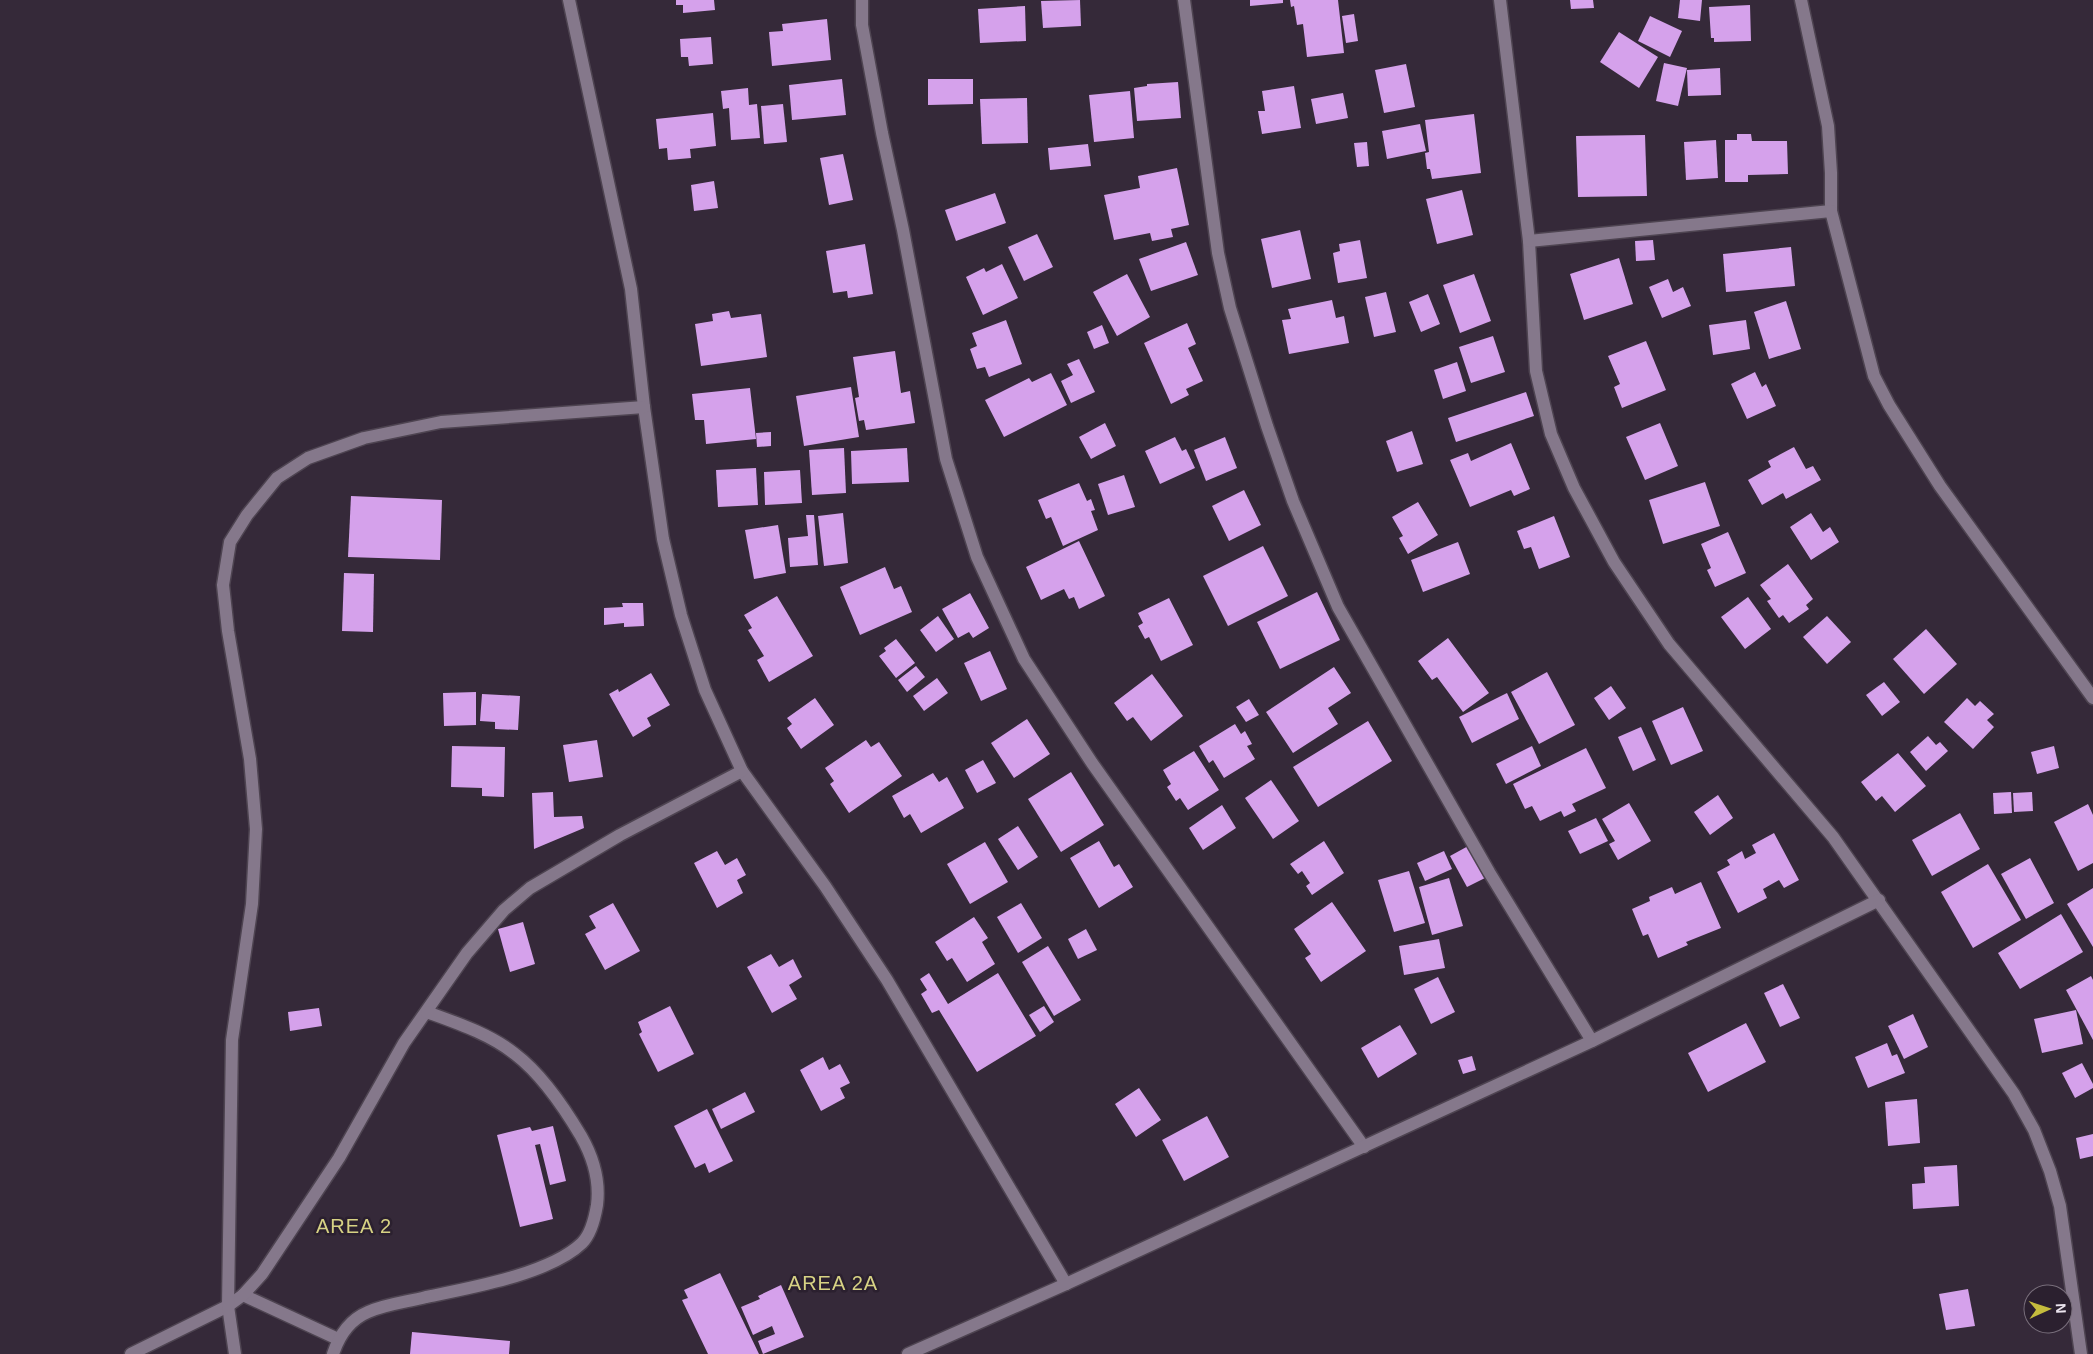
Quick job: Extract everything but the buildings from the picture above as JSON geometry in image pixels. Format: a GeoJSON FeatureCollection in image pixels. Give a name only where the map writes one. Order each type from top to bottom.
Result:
{"type":"FeatureCollection","features":[{"type":"Feature","properties":{"kind":"street"},"geometry":{"type":"LineString","coordinates":[[569,0],[631,289],[644,407],[663,539],[681,614],[704,690],[742,771],[825,886],[887,980],[1066,1284]]}},
{"type":"Feature","properties":{"kind":"street"},"geometry":{"type":"LineString","coordinates":[[862,0],[864,34],[946,459],[977,557],[1024,659],[1081,747],[1364,1147]]}},
{"type":"Feature","properties":{"kind":"street"},"geometry":{"type":"LineString","coordinates":[[1184,0],[1222,271],[1230,308],[1293,501],[1338,607],[1489,872],[1592,1041]]}},
{"type":"Feature","properties":{"kind":"street"},"geometry":{"type":"LineString","coordinates":[[1500,0],[1529,241],[1536,371],[1551,434],[1578,496],[1614,562],[1669,644],[1833,837],[2014,1094],[2034,1130],[2050,1170],[2060,1206],[2081,1354]]}},
{"type":"Feature","properties":{"kind":"street"},"geometry":{"type":"LineString","coordinates":[[1801,0],[1828,126],[1831,210],[1874,376],[1889,405],[1940,486],[2093,698]]}},
{"type":"Feature","properties":{"kind":"street"},"geometry":{"type":"LineString","coordinates":[[1529,241],[1831,210]]}},
{"type":"Feature","properties":{"kind":"street"},"geometry":{"type":"LineString","coordinates":[[235,1354],[228,1306],[232,1040],[252,904],[256,829],[250,759],[228,631],[223,585],[230,542],[247,515],[277,478],[308,458],[364,438],[441,422],[644,407]]}},
{"type":"Feature","properties":{"kind":"street"},"geometry":{"type":"LineString","coordinates":[[131,1354],[228,1306],[244,1295],[262,1274],[339,1158],[392,1063],[467,953],[504,910],[530,888],[620,835],[742,771]]}},
{"type":"Feature","properties":{"kind":"street"},"geometry":{"type":"LineString","coordinates":[[908,1354],[1066,1284],[1592,1041],[1878,900]]}},
{"type":"Feature","properties":{"kind":"street"},"geometry":{"type":"LineString","coordinates":[[333,1354],[338,1340],[348,1324],[366,1312],[515,1276],[560,1259],[583,1242],[594,1218],[599,1192],[594,1167],[587,1147],[573,1122],[532,1069],[514,1053],[481,1034],[427,1012]]}},
{"type":"Feature","properties":{"kind":"street"},"geometry":{"type":"LineString","coordinates":[[244,1295],[338,1340]]}},
{"type":"Feature","properties":{"kind":"district","name":"AREA 2"},"geometry":{"type":"Point","coordinates":[354,1226]}},
{"type":"Feature","properties":{"kind":"district","name":"AREA 2A"},"geometry":{"type":"Point","coordinates":[833,1283]}}]}
